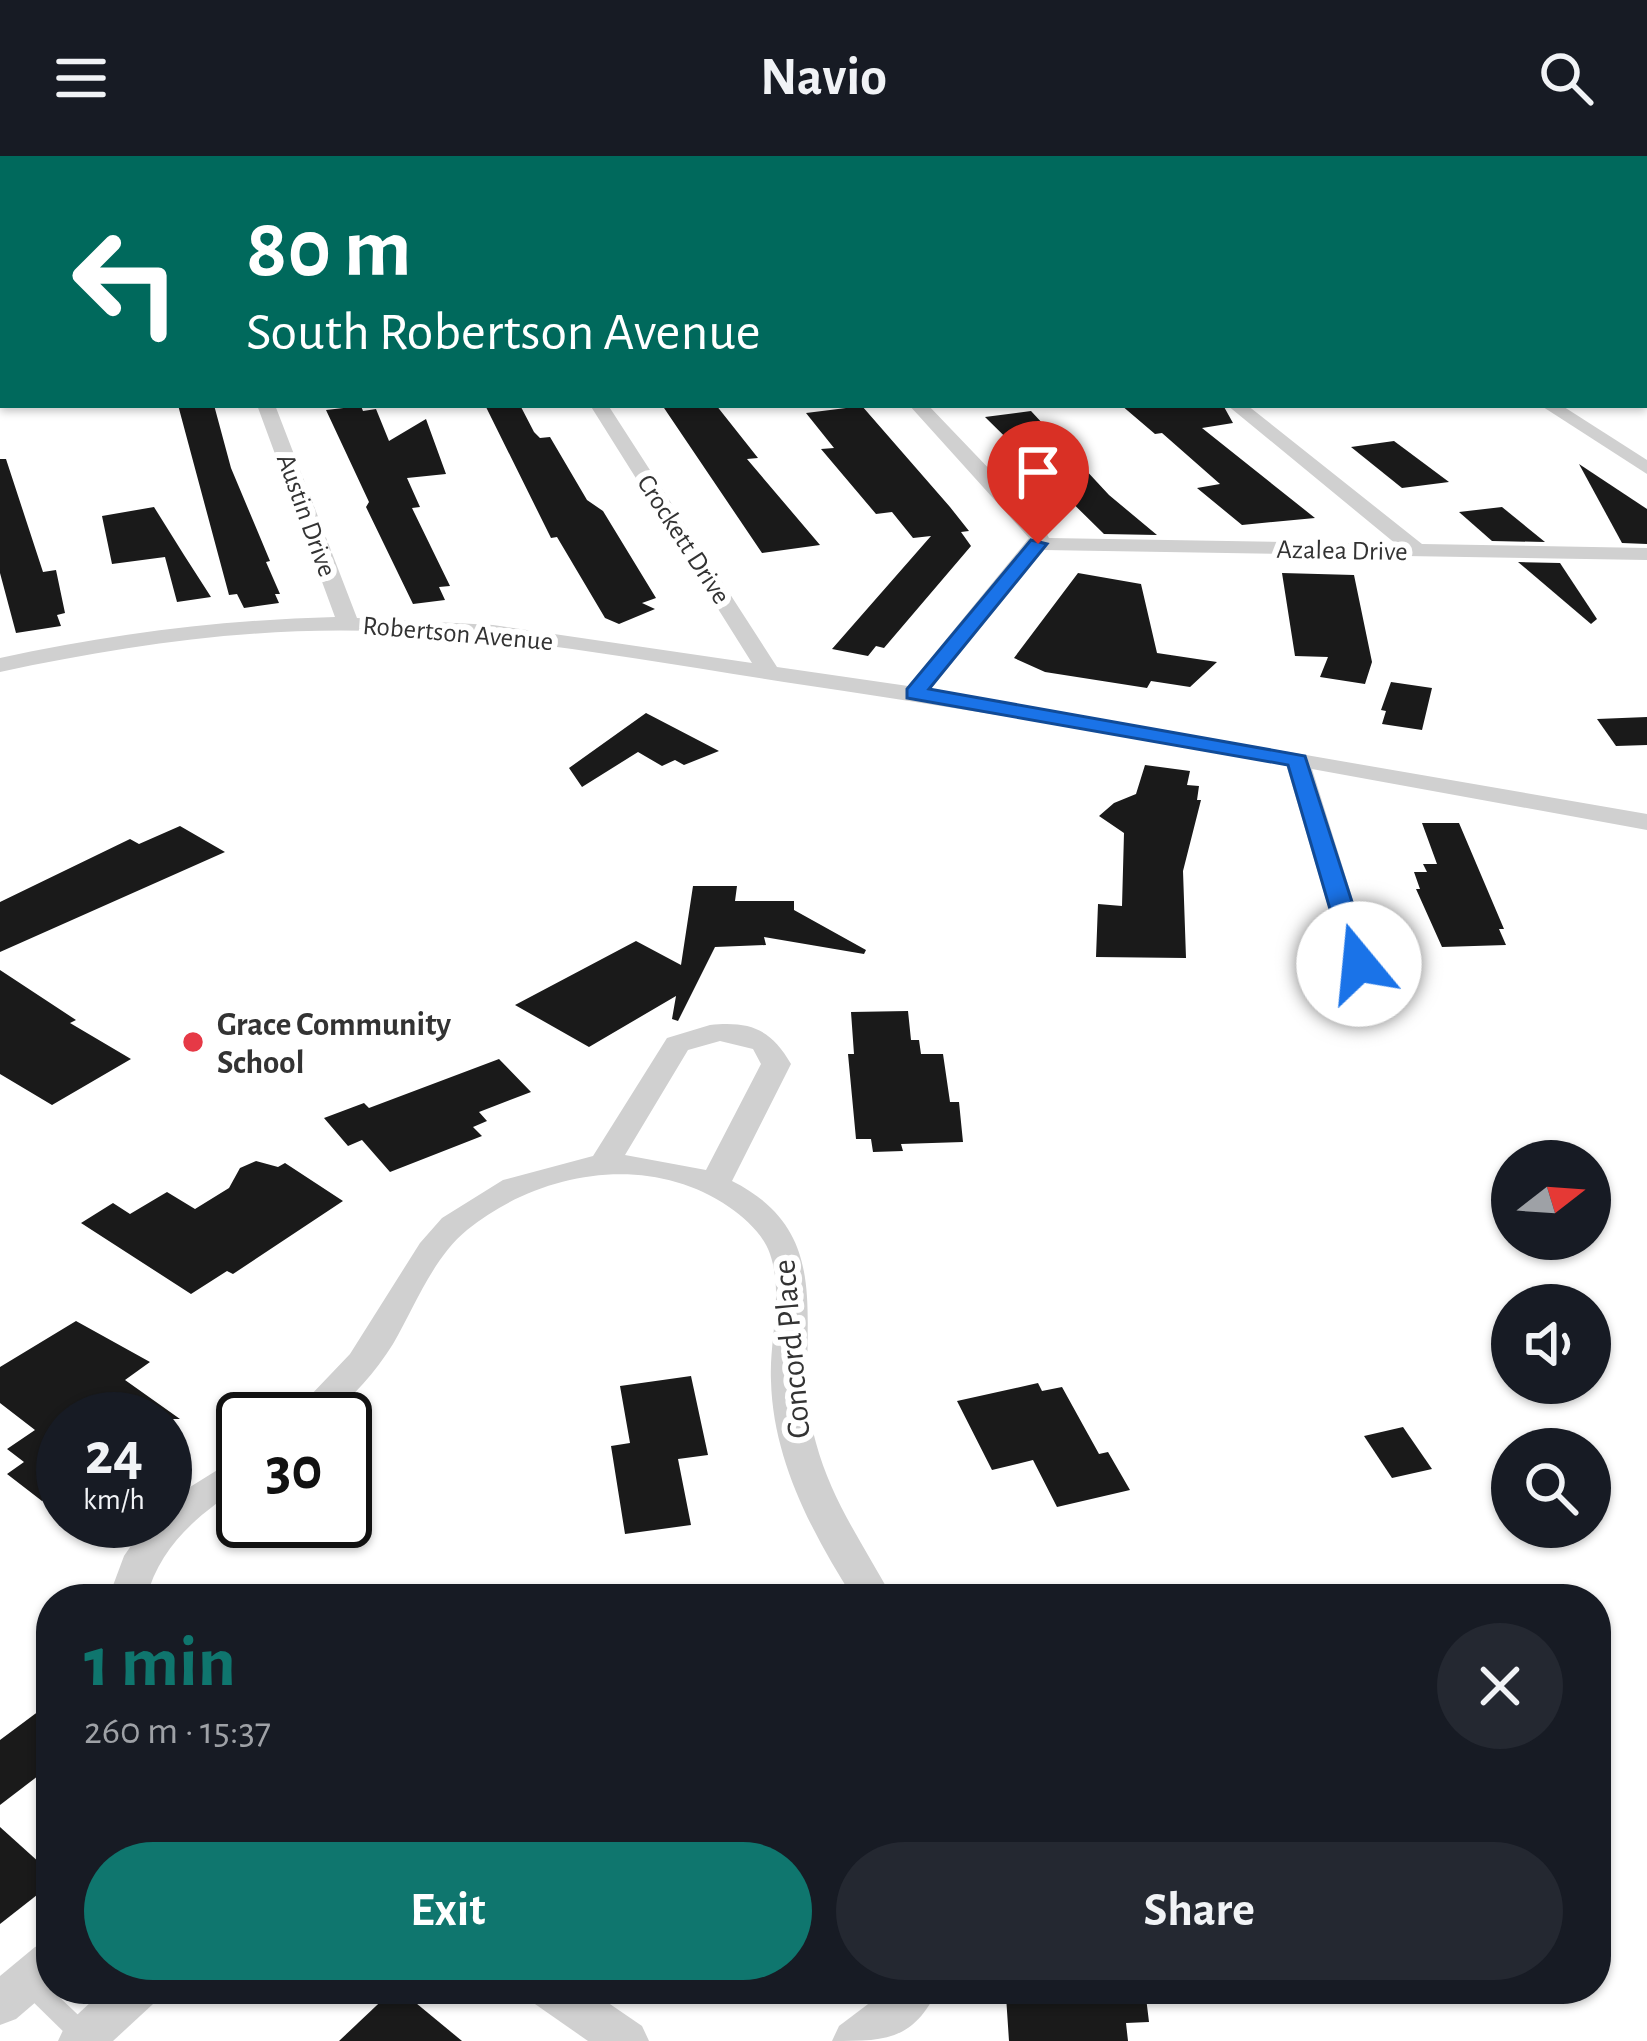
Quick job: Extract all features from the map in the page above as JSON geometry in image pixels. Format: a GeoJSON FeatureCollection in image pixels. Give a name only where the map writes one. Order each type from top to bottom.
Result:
{"type":"FeatureCollection","features":[{"type":"Feature","properties":{"kind":"street","name":"Austin Drive"},"geometry":{"type":"LineString","coordinates":[[267,408],[348,624]]}},
{"type":"Feature","properties":{"kind":"street","name":"Crockett Drive"},"geometry":{"type":"LineString","coordinates":[[601,408],[770,673]]}},
{"type":"Feature","properties":{"kind":"street"},"geometry":{"type":"LineString","coordinates":[[915,693],[1038,544],[1034,526],[921,408]]}},
{"type":"Feature","properties":{"kind":"street"},"geometry":{"type":"LineString","coordinates":[[1240,408],[1418,551]]}},
{"type":"Feature","properties":{"kind":"street"},"geometry":{"type":"LineString","coordinates":[[1554,408],[1647,468]]}},
{"type":"Feature","properties":{"kind":"street","name":"Azalea Drive"},"geometry":{"type":"LineString","coordinates":[[1038,544],[1647,554]]}},
{"type":"Feature","properties":{"kind":"street","name":"Robertson Avenue"},"geometry":{"type":"LineString","coordinates":[[0,665],[176,634],[348,624],[466,629],[915,693],[1647,822]]}},
{"type":"Feature","properties":{"kind":"street"},"geometry":{"type":"LineString","coordinates":[[1297,760],[1359,964]]}},
{"type":"Feature","properties":{"kind":"street"},"geometry":{"type":"LineString","coordinates":[[604,1164],[676,1044],[694,1036],[734,1032],[764,1043],[776,1064],[714,1185]]}},
{"type":"Feature","properties":{"kind":"street","name":"Concord Place"},"geometry":{"type":"LineString","coordinates":[[333,1392],[366,1359],[449,1227],[503,1191],[604,1164],[666,1169],[714,1185],[766,1220],[789,1258],[788,1386],[801,1459],[833,1538],[864,1584]]}},
{"type":"Feature","properties":{"kind":"street"},"geometry":{"type":"LineString","coordinates":[[129,1584],[149,1543],[216,1484]]}},
{"type":"Feature","properties":{"kind":"street"},"geometry":{"type":"LineString","coordinates":[[83,2039],[121,2004]]}},
{"type":"Feature","properties":{"kind":"street"},"geometry":{"type":"LineString","coordinates":[[573,2004],[626,2041]]}},
{"type":"Feature","properties":{"kind":"street"},"geometry":{"type":"LineString","coordinates":[[854,2041],[904,2004]]}},
{"type":"Feature","properties":{"kind":"lane"},"geometry":{"type":"LineString","coordinates":[[48,2004],[83,2039]]}},
{"type":"Feature","properties":{"kind":"building"},"geometry":{"type":"Polygon","coordinates":[[[179,408],[215,408],[231,468],[280,594],[275,594],[279,603],[244,608],[237,594],[229,595],[179,408]]]}},
{"type":"Feature","properties":{"kind":"building"},"geometry":{"type":"Polygon","coordinates":[[[486,408],[522,408],[534,432],[540,438],[550,437],[587,500],[603,511],[656,598],[642,603],[655,609],[619,624],[605,618],[557,537],[551,538],[486,408]]]}},
{"type":"Feature","properties":{"kind":"building"},"geometry":{"type":"Polygon","coordinates":[[[664,408],[718,408],[758,458],[747,459],[820,545],[762,553],[664,408]]]}},
{"type":"Feature","properties":{"kind":"building"},"geometry":{"type":"Polygon","coordinates":[[[864,408],[969,531],[961,532],[971,546],[884,648],[876,646],[868,656],[832,649],[931,536],[913,538],[892,512],[876,514],[821,449],[834,448],[806,413],[864,408]]]}},
{"type":"Feature","properties":{"kind":"building"},"geometry":{"type":"Polygon","coordinates":[[[1125,408],[1225,408],[1233,423],[1202,428],[1315,518],[1242,525],[1197,488],[1220,484],[1162,433],[1155,434],[1125,408]]]}},
{"type":"Feature","properties":{"kind":"building"},"geometry":{"type":"Polygon","coordinates":[[[376,409],[389,441],[426,419],[446,474],[407,478],[420,507],[412,508],[450,586],[439,587],[445,600],[413,604],[326,410],[376,409]]]}},
{"type":"Feature","properties":{"kind":"building"},"geometry":{"type":"Polygon","coordinates":[[[1031,411],[1109,495],[1157,535],[1104,534],[985,417],[1031,411]]]}},
{"type":"Feature","properties":{"kind":"building"},"geometry":{"type":"Polygon","coordinates":[[[1394,441],[1449,482],[1402,488],[1351,447],[1394,441]]]}},
{"type":"Feature","properties":{"kind":"building"},"geometry":{"type":"Polygon","coordinates":[[[0,459],[6,459],[43,572],[56,570],[65,613],[57,615],[61,626],[16,633],[0,573],[0,459]]]}},
{"type":"Feature","properties":{"kind":"building"},"geometry":{"type":"Polygon","coordinates":[[[1579,464],[1647,509],[1647,544],[1622,543],[1579,464]]]}},
{"type":"Feature","properties":{"kind":"building"},"geometry":{"type":"Polygon","coordinates":[[[154,507],[211,597],[177,602],[165,557],[112,564],[102,516],[154,507]]]}},
{"type":"Feature","properties":{"kind":"building"},"geometry":{"type":"Polygon","coordinates":[[[1502,507],[1545,542],[1492,541],[1459,512],[1502,507]]]}},
{"type":"Feature","properties":{"kind":"building"},"geometry":{"type":"Polygon","coordinates":[[[1518,562],[1560,563],[1597,619],[1591,624],[1518,562]]]}},
{"type":"Feature","properties":{"kind":"building"},"geometry":{"type":"Polygon","coordinates":[[[1078,573],[1141,584],[1157,653],[1217,662],[1190,687],[1151,681],[1147,688],[1045,672],[1014,658],[1078,573]]]}},
{"type":"Feature","properties":{"kind":"building"},"geometry":{"type":"Polygon","coordinates":[[[1282,573],[1354,575],[1372,662],[1365,684],[1320,677],[1328,657],[1295,656],[1282,573]]]}},
{"type":"Feature","properties":{"kind":"building"},"geometry":{"type":"Polygon","coordinates":[[[1391,682],[1432,688],[1422,730],[1382,724],[1386,711],[1381,710],[1391,682]]]}},
{"type":"Feature","properties":{"kind":"building"},"geometry":{"type":"Polygon","coordinates":[[[646,713],[719,751],[684,765],[675,760],[662,766],[638,752],[582,787],[569,768],[646,713]]]}},
{"type":"Feature","properties":{"kind":"building"},"geometry":{"type":"Polygon","coordinates":[[[1647,717],[1647,745],[1616,746],[1597,719],[1647,717]]]}},
{"type":"Feature","properties":{"kind":"building"},"geometry":{"type":"Polygon","coordinates":[[[1145,765],[1190,771],[1187,785],[1199,786],[1197,800],[1201,800],[1183,871],[1186,958],[1096,957],[1098,904],[1122,906],[1124,833],[1099,816],[1136,794],[1145,765]]]}},
{"type":"Feature","properties":{"kind":"building"},"geometry":{"type":"Polygon","coordinates":[[[1422,823],[1459,823],[1504,929],[1499,929],[1506,945],[1442,947],[1416,889],[1420,889],[1414,872],[1427,872],[1423,864],[1437,864],[1422,823]]]}},
{"type":"Feature","properties":{"kind":"building"},"geometry":{"type":"Polygon","coordinates":[[[180,826],[225,852],[0,952],[0,902],[130,839],[139,844],[180,826]]]}},
{"type":"Feature","properties":{"kind":"building"},"geometry":{"type":"Polygon","coordinates":[[[693,886],[737,886],[735,901],[794,901],[794,910],[866,950],[864,954],[764,937],[766,945],[715,947],[678,1021],[672,1019],[676,996],[589,1047],[515,1005],[636,941],[681,965],[693,886]]]}},
{"type":"Feature","properties":{"kind":"building"},"geometry":{"type":"Polygon","coordinates":[[[0,970],[76,1020],[70,1023],[131,1059],[52,1105],[0,1074],[0,970]]]}},
{"type":"Feature","properties":{"kind":"building"},"geometry":{"type":"Polygon","coordinates":[[[908,1011],[911,1040],[919,1040],[921,1054],[943,1054],[950,1102],[959,1102],[963,1142],[901,1144],[903,1151],[873,1152],[871,1139],[856,1139],[848,1054],[854,1054],[851,1012],[908,1011]]]}},
{"type":"Feature","properties":{"kind":"building"},"geometry":{"type":"Polygon","coordinates":[[[499,1059],[531,1092],[479,1112],[487,1121],[473,1127],[482,1136],[390,1172],[362,1140],[348,1146],[324,1118],[364,1103],[369,1108],[499,1059]]]}},
{"type":"Feature","properties":{"kind":"building"},"geometry":{"type":"Polygon","coordinates":[[[256,1161],[278,1167],[285,1163],[343,1201],[233,1274],[227,1271],[191,1294],[81,1223],[113,1203],[130,1214],[167,1192],[195,1209],[229,1188],[240,1168],[256,1161]]]}},
{"type":"Feature","properties":{"kind":"building"},"geometry":{"type":"Polygon","coordinates":[[[76,1321],[150,1362],[125,1380],[142,1392],[36,1392],[36,1496],[7,1474],[24,1462],[7,1449],[35,1430],[0,1403],[0,1367],[76,1321]]]}},
{"type":"Feature","properties":{"kind":"building"},"geometry":{"type":"Polygon","coordinates":[[[691,1376],[708,1455],[678,1459],[691,1525],[625,1534],[611,1446],[630,1443],[620,1386],[691,1376]]]}},
{"type":"Feature","properties":{"kind":"building"},"geometry":{"type":"Polygon","coordinates":[[[1038,1383],[1042,1391],[1062,1387],[1099,1454],[1108,1452],[1130,1490],[1057,1507],[1033,1460],[992,1470],[957,1401],[1038,1383]]]}},
{"type":"Feature","properties":{"kind":"building"},"geometry":{"type":"Polygon","coordinates":[[[1403,1427],[1432,1469],[1392,1478],[1364,1436],[1403,1427]]]}},
{"type":"Feature","properties":{"kind":"building"},"geometry":{"type":"Polygon","coordinates":[[[36,1713],[36,1777],[0,1805],[0,1740],[36,1713]]]}},
{"type":"Feature","properties":{"kind":"building"},"geometry":{"type":"Polygon","coordinates":[[[0,1827],[36,1859],[36,1896],[0,1924],[0,1827]]]}},
{"type":"Feature","properties":{"kind":"building"},"geometry":{"type":"Polygon","coordinates":[[[378,2004],[417,2004],[462,2041],[339,2041],[378,2004]]]}},
{"type":"Feature","properties":{"kind":"building"},"geometry":{"type":"Polygon","coordinates":[[[1007,2004],[1147,2004],[1149,2022],[1126,2023],[1128,2041],[1009,2041],[1007,2004]]]}},
{"type":"Feature","properties":{"kind":"place","name":"Grace Community School"},"geometry":{"type":"Point","coordinates":[193,1042]}},
{"type":"Feature","properties":{"kind":"route"},"geometry":{"type":"LineString","coordinates":[[1038,544],[915,693],[1297,760],[1359,964]]}}]}
